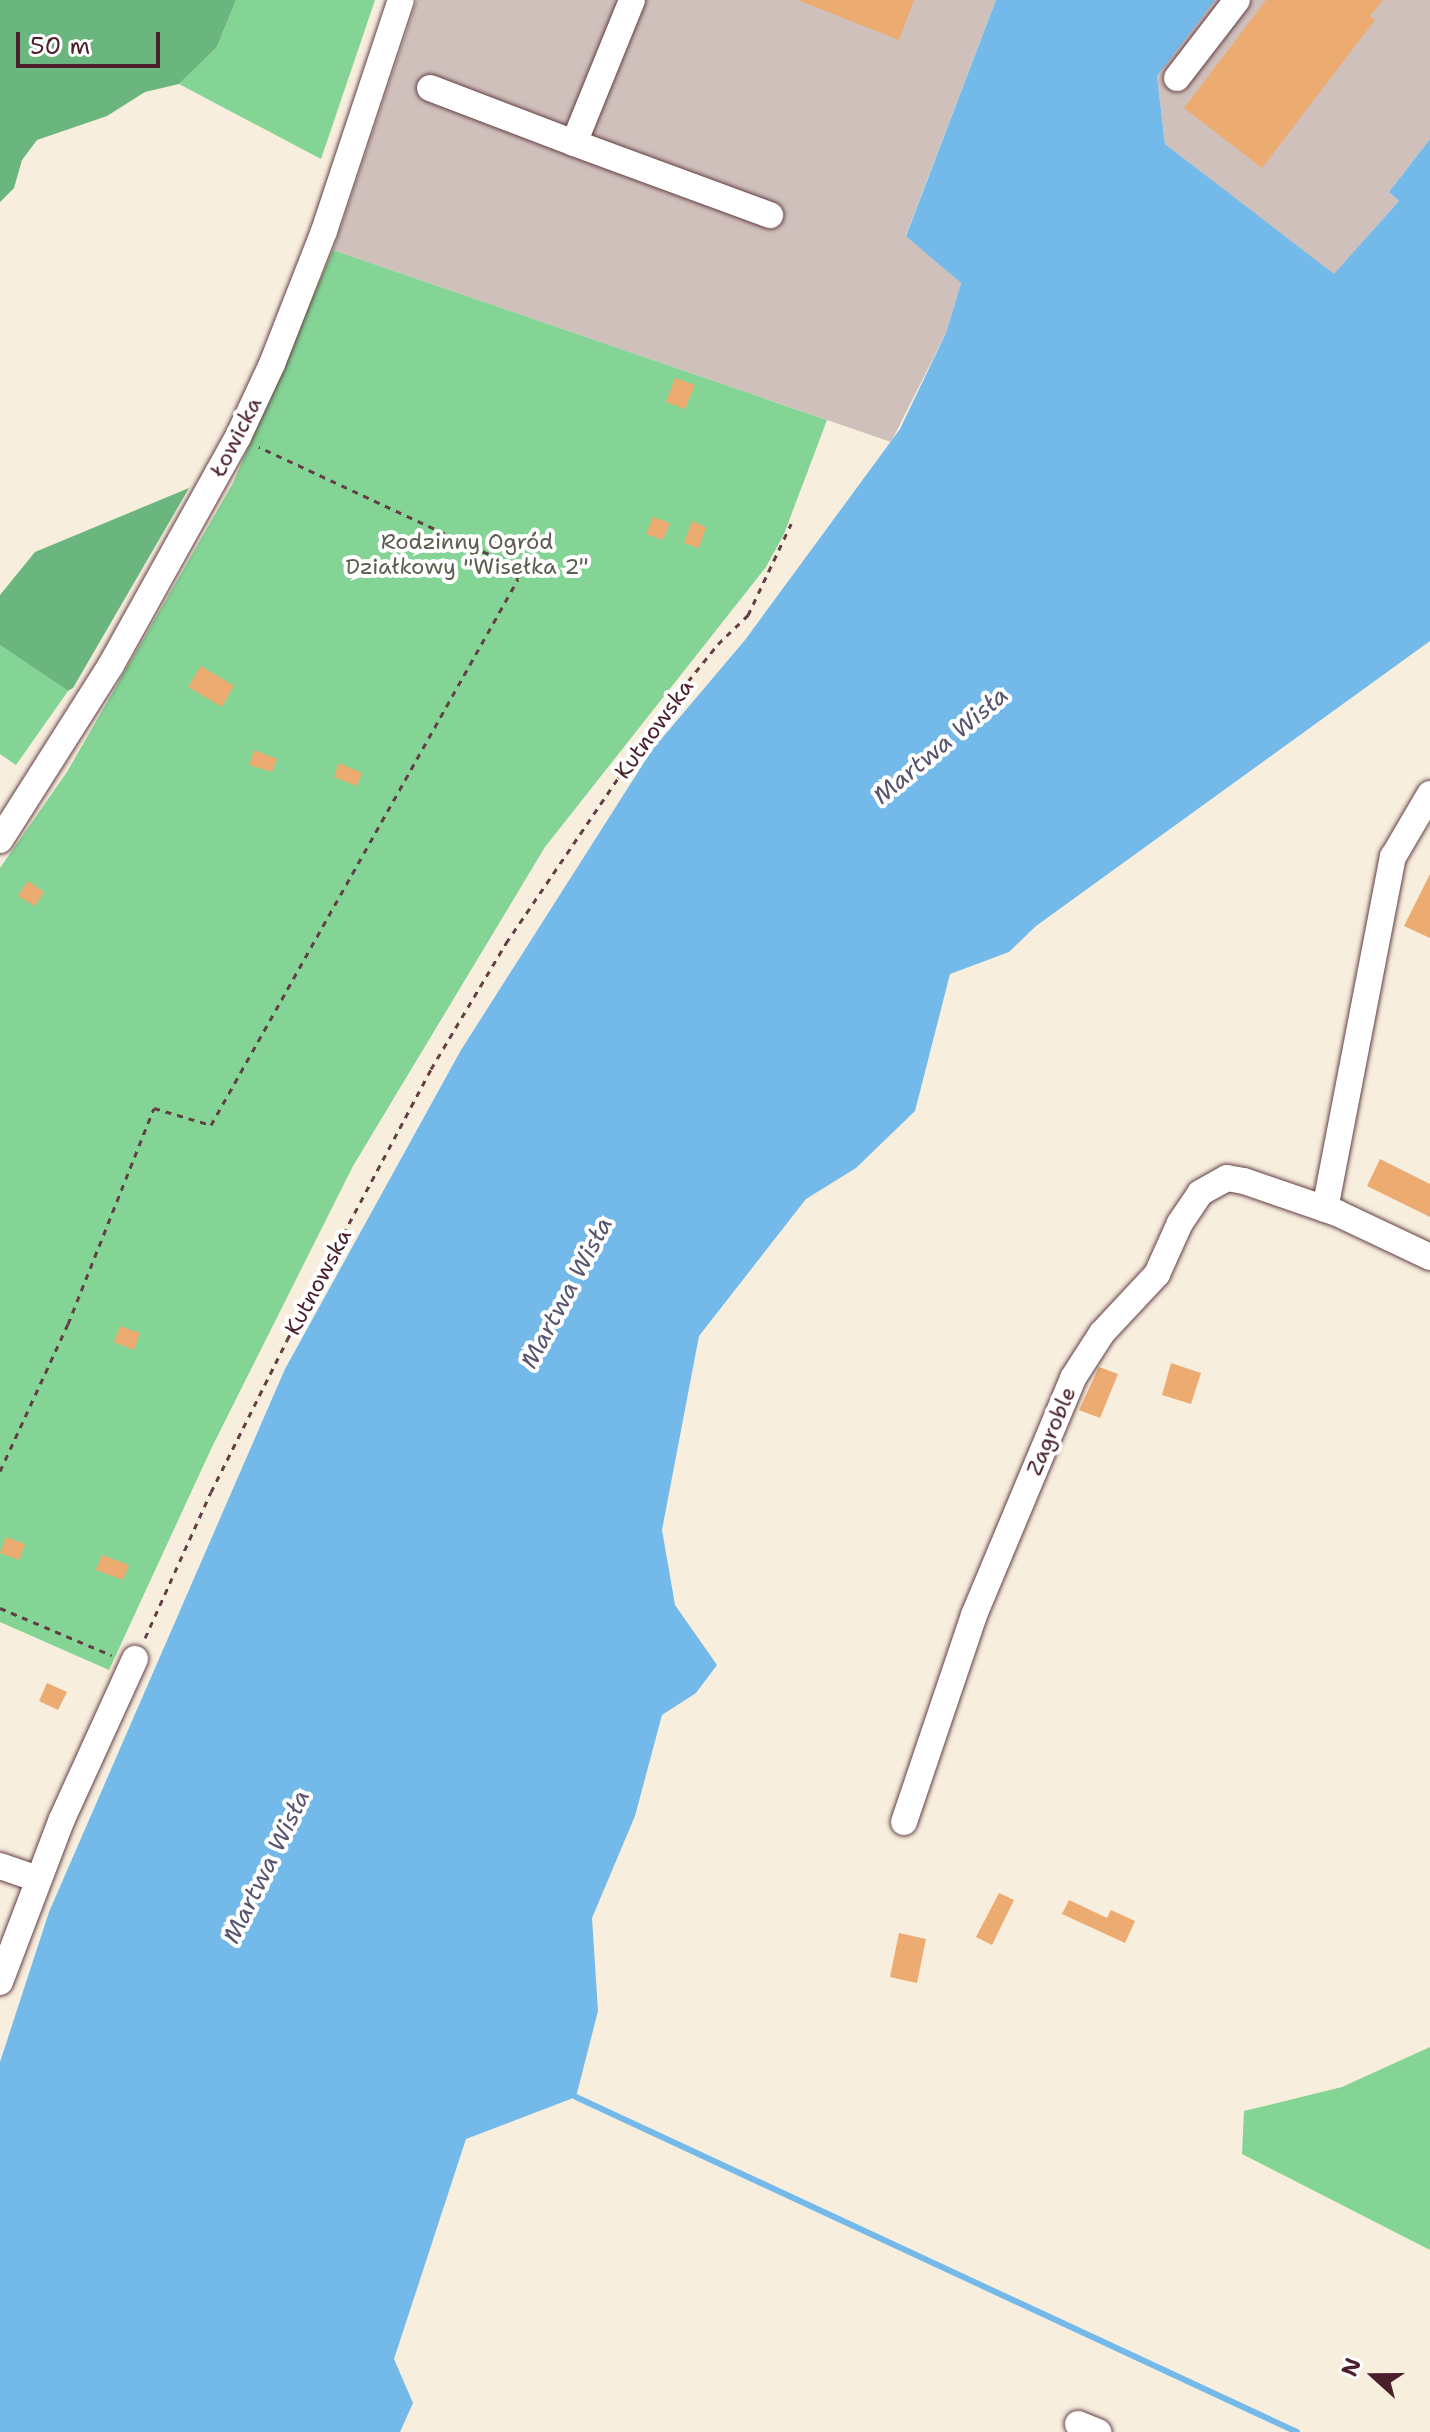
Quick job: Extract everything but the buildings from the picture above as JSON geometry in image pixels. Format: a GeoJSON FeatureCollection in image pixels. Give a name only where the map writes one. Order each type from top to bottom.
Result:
{"type":"FeatureCollection","features":[{"type":"Feature","properties":{"kind":"street","name":"Łowicka"},"geometry":{"type":"LineString","coordinates":[[0,840],[111,665],[238,437],[272,364],[324,231],[401,0]]}},
{"type":"Feature","properties":{"kind":"street"},"geometry":{"type":"LineString","coordinates":[[574,143],[632,0]]}},
{"type":"Feature","properties":{"kind":"street"},"geometry":{"type":"LineString","coordinates":[[1177,78],[1237,0]]}},
{"type":"Feature","properties":{"kind":"street"},"geometry":{"type":"LineString","coordinates":[[430,88],[770,215]]}},
{"type":"Feature","properties":{"kind":"street"},"geometry":{"type":"LineString","coordinates":[[1325,1209],[1393,857],[1430,794]]}},
{"type":"Feature","properties":{"kind":"street","name":"Zagroble"},"geometry":{"type":"LineString","coordinates":[[904,1822],[974,1615],[1085,1355],[1157,1274],[1190,1206],[1214,1182],[1227,1178],[1244,1181],[1325,1209],[1430,1257]]}},
{"type":"Feature","properties":{"kind":"street"},"geometry":{"type":"LineString","coordinates":[[0,1982],[124,1658]]}},
{"type":"Feature","properties":{"kind":"street"},"geometry":{"type":"LineString","coordinates":[[0,1866],[38,1879]]}},
{"type":"Feature","properties":{"kind":"path"},"geometry":{"type":"LineString","coordinates":[[0,1471],[68,1324],[154,1108],[211,1125],[518,579],[510,564],[238,437]]}},
{"type":"Feature","properties":{"kind":"path","name":"Kutnowska"},"geometry":{"type":"LineString","coordinates":[[124,1658],[415,1096],[506,943],[673,700],[727,633],[748,615],[791,524]]}},
{"type":"Feature","properties":{"kind":"path"},"geometry":{"type":"LineString","coordinates":[[0,1608],[124,1658]]}},
{"type":"Feature","properties":{"kind":"shaded area"},"geometry":{"type":"Polygon","coordinates":[[[417,0],[996,0],[906,235],[961,283],[946,333],[891,442],[333,250],[417,0]]]}},
{"type":"Feature","properties":{"kind":"shaded area"},"geometry":{"type":"Polygon","coordinates":[[[1215,0],[1430,0],[1430,139],[1389,192],[1399,201],[1334,275],[1165,144],[1157,76],[1215,0]]]}},
{"type":"Feature","properties":{"kind":"green space"},"geometry":{"type":"Polygon","coordinates":[[[0,0],[236,0],[217,47],[179,84],[145,92],[107,116],[37,140],[22,160],[14,188],[0,202],[0,0]]]}},
{"type":"Feature","properties":{"kind":"green space"},"geometry":{"type":"Polygon","coordinates":[[[236,0],[375,0],[321,159],[179,84],[217,47],[236,0]]]}},
{"type":"Feature","properties":{"kind":"green space","name":"Rodzinny Ogród Działkowy \"Wisełka 2\""},"geometry":{"type":"Polygon","coordinates":[[[333,250],[827,420],[784,534],[766,567],[545,847],[353,1166],[212,1447],[109,1670],[0,1622],[0,868],[67,772],[233,483],[333,250]]]}},
{"type":"Feature","properties":{"kind":"green space"},"geometry":{"type":"Polygon","coordinates":[[[189,488],[73,688],[68,691],[0,645],[0,595],[35,552],[189,488]]]}},
{"type":"Feature","properties":{"kind":"green space"},"geometry":{"type":"Polygon","coordinates":[[[0,645],[68,691],[16,765],[0,754],[0,645]]]}},
{"type":"Feature","properties":{"kind":"green space"},"geometry":{"type":"Polygon","coordinates":[[[1430,2047],[1430,2250],[1242,2154],[1244,2111],[1342,2087],[1430,2047]]]}},
{"type":"Feature","properties":{"kind":"water","name":"Martwa Wisła"},"geometry":{"type":"Polygon","coordinates":[[[996,0],[1215,0],[1157,76],[1165,144],[1334,274],[1399,201],[1389,192],[1430,139],[1430,641],[1036,926],[1009,952],[950,974],[915,1111],[856,1168],[806,1199],[699,1336],[662,1530],[675,1605],[717,1665],[696,1693],[662,1715],[635,1816],[592,1918],[598,2011],[576,2097],[466,2139],[394,2359],[413,2403],[400,2432],[0,2432],[0,2062],[49,1912],[285,1369],[461,1050],[652,750],[745,640],[900,429],[946,333],[961,283],[906,236],[996,0]]]}},
{"type":"Feature","properties":{"kind":"waterway"},"geometry":{"type":"LineString","coordinates":[[576,2097],[1297,2432]]}}]}
